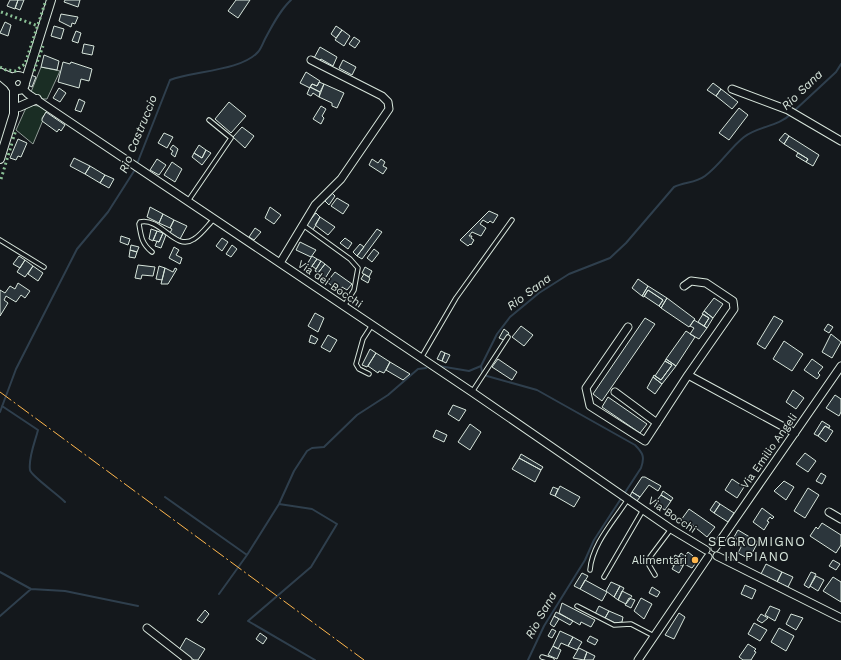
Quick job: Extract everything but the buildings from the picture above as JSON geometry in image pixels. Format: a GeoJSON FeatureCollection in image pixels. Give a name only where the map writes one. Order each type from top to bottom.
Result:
{"type":"FeatureCollection","features":[{"type":"Feature","properties":{"kind":"street"},"geometry":{"type":"LineString","coordinates":[[0,159],[14,114],[19,88],[32,60],[51,0]]}},
{"type":"Feature","properties":{"kind":"street"},"geometry":{"type":"LineString","coordinates":[[19,88],[12,81],[32,60]]}},
{"type":"Feature","properties":{"kind":"street"},"geometry":{"type":"LineString","coordinates":[[280,263],[315,205],[341,179],[390,109],[388,102],[382,96],[311,60]]}},
{"type":"Feature","properties":{"kind":"street"},"geometry":{"type":"LineString","coordinates":[[0,72],[24,80],[19,88],[19,106],[14,114]]}},
{"type":"Feature","properties":{"kind":"street","name":"Via dei Bocchi"},"geometry":{"type":"LineString","coordinates":[[0,76],[472,392],[627,498]]}},
{"type":"Feature","properties":{"kind":"street"},"geometry":{"type":"LineString","coordinates":[[732,89],[788,110],[841,141]]}},
{"type":"Feature","properties":{"kind":"street"},"geometry":{"type":"LineString","coordinates":[[19,106],[36,99]]}},
{"type":"Feature","properties":{"kind":"street"},"geometry":{"type":"LineString","coordinates":[[628,326],[586,388],[590,406],[645,441],[688,375],[734,309],[733,301],[706,283],[691,281],[684,286]]}},
{"type":"Feature","properties":{"kind":"street","name":"Via Emilio Angeli"},"geometry":{"type":"LineString","coordinates":[[715,548],[841,366]]}},
{"type":"Feature","properties":{"kind":"street"},"geometry":{"type":"LineString","coordinates":[[688,375],[795,433]]}},
{"type":"Feature","properties":{"kind":"street"},"geometry":{"type":"LineString","coordinates":[[615,392],[657,423]]}},
{"type":"Feature","properties":{"kind":"street","name":"Via Bocchi"},"geometry":{"type":"LineString","coordinates":[[627,498],[707,553]]}},
{"type":"Feature","properties":{"kind":"street"},"geometry":{"type":"LineString","coordinates":[[829,512],[841,519]]}},
{"type":"Feature","properties":{"kind":"street"},"geometry":{"type":"LineString","coordinates":[[638,660],[707,553],[709,547],[717,550],[717,556]]}},
{"type":"Feature","properties":{"kind":"street"},"geometry":{"type":"LineString","coordinates":[[707,553],[711,559],[717,556]]}},
{"type":"Feature","properties":{"kind":"street"},"geometry":{"type":"LineString","coordinates":[[717,556],[841,618]]}},
{"type":"Feature","properties":{"kind":"street"},"geometry":{"type":"LineString","coordinates":[[147,628],[188,660]]}},
{"type":"Feature","properties":{"kind":"lane"},"geometry":{"type":"LineString","coordinates":[[188,202],[231,138],[209,120]]}},
{"type":"Feature","properties":{"kind":"lane"},"geometry":{"type":"LineString","coordinates":[[152,252],[144,246],[142,241],[139,224],[140,222],[156,225],[182,242],[187,242],[195,239],[214,219]]}},
{"type":"Feature","properties":{"kind":"lane"},"geometry":{"type":"LineString","coordinates":[[421,358],[456,298],[512,220]]}},
{"type":"Feature","properties":{"kind":"lane"},"geometry":{"type":"LineString","coordinates":[[303,225],[350,259],[358,268],[354,290],[344,306]]}},
{"type":"Feature","properties":{"kind":"lane"},"geometry":{"type":"LineString","coordinates":[[0,240],[44,267]]}},
{"type":"Feature","properties":{"kind":"lane"},"geometry":{"type":"LineString","coordinates":[[369,374],[359,369],[356,364],[363,339],[372,325]]}},
{"type":"Feature","properties":{"kind":"lane"},"geometry":{"type":"LineString","coordinates":[[472,392],[508,337]]}},
{"type":"Feature","properties":{"kind":"lane"},"geometry":{"type":"LineString","coordinates":[[590,570],[591,560],[600,541],[627,498]]}},
{"type":"Feature","properties":{"kind":"lane"},"geometry":{"type":"LineString","coordinates":[[604,577],[643,510]]}},
{"type":"Feature","properties":{"kind":"lane"},"geometry":{"type":"LineString","coordinates":[[655,575],[649,565],[650,557],[672,529]]}},
{"type":"Feature","properties":{"kind":"lane"},"geometry":{"type":"LineString","coordinates":[[577,606],[614,625],[631,624],[654,636]]}},
{"type":"Feature","properties":{"kind":"lane"},"geometry":{"type":"LineString","coordinates":[[542,657],[552,660]]}},
{"type":"Feature","properties":{"kind":"green space"},"geometry":{"type":"Polygon","coordinates":[[[41,67],[60,71],[47,99],[43,99],[31,92],[41,67]]]}},
{"type":"Feature","properties":{"kind":"green space"},"geometry":{"type":"Polygon","coordinates":[[[30,105],[39,106],[47,111],[42,118],[43,120],[33,144],[16,130],[25,110],[30,105]]]}},
{"type":"Feature","properties":{"kind":"waterway","name":"Rio Castruccio"},"geometry":{"type":"LineString","coordinates":[[137,164],[170,80],[229,67],[250,58],[259,51],[276,18],[291,0]]}},
{"type":"Feature","properties":{"kind":"waterway","name":"Rio Sana"},"geometry":{"type":"LineString","coordinates":[[794,111],[836,72],[841,64]]}},
{"type":"Feature","properties":{"kind":"waterway","name":"Rio Sana"},"geometry":{"type":"LineString","coordinates":[[528,660],[544,626],[585,560],[594,540],[641,468],[643,458],[640,450],[635,445],[537,390],[487,376],[482,372],[481,366],[497,334],[510,317],[539,293],[569,274],[610,258],[626,243],[674,187],[701,178],[710,172],[744,137],[750,133],[780,122],[791,114]]}},
{"type":"Feature","properties":{"kind":"waterway","name":"Rio Castruccio"},"geometry":{"type":"LineString","coordinates":[[0,412],[16,369],[77,249],[108,212],[136,168]]}},
{"type":"Feature","properties":{"kind":"waterway"},"geometry":{"type":"LineString","coordinates":[[439,366],[469,371],[481,366]]}},
{"type":"Feature","properties":{"kind":"waterway"},"geometry":{"type":"LineString","coordinates":[[219,594],[247,555],[279,504],[294,471],[307,451],[312,448],[324,447],[357,415],[388,395],[418,369],[426,368]]}},
{"type":"Feature","properties":{"kind":"waterway"},"geometry":{"type":"LineString","coordinates":[[2,406],[38,430],[31,455],[30,470],[35,477],[65,502]]}},
{"type":"Feature","properties":{"kind":"waterway"},"geometry":{"type":"LineString","coordinates":[[165,497],[247,555]]}},
{"type":"Feature","properties":{"kind":"waterway"},"geometry":{"type":"LineString","coordinates":[[279,504],[312,509],[337,524],[311,567],[248,621],[315,660]]}},
{"type":"Feature","properties":{"kind":"waterway"},"geometry":{"type":"LineString","coordinates":[[0,572],[31,589],[65,591],[138,606]]}},
{"type":"Feature","properties":{"kind":"waterway"},"geometry":{"type":"LineString","coordinates":[[0,616],[31,589]]}},
{"type":"Feature","properties":{"kind":"hedge"},"geometry":{"type":"LineString","coordinates":[[0,67],[6,70],[15,71],[25,64],[46,0]]}},
{"type":"Feature","properties":{"kind":"hedge"},"geometry":{"type":"LineString","coordinates":[[1,12],[38,26]]}},
{"type":"Feature","properties":{"kind":"hedge"},"geometry":{"type":"LineString","coordinates":[[34,71],[43,46]]}},
{"type":"Feature","properties":{"kind":"hedge"},"geometry":{"type":"LineString","coordinates":[[13,139],[16,130]]}},
{"type":"Feature","properties":{"kind":"hedge"},"geometry":{"type":"LineString","coordinates":[[1,179],[12,143]]}},
{"type":"Feature","properties":{"kind":"power"},"geometry":{"type":"LineString","coordinates":[[0,392],[364,660]]}},
{"type":"Feature","properties":{"kind":"place","name":"Alimentari"},"geometry":{"type":"Point","coordinates":[695,560]}},
{"type":"Feature","properties":{"kind":"district","name":"SEGROMIGNO IN PIANO"},"geometry":{"type":"Point","coordinates":[757,548]}}]}
